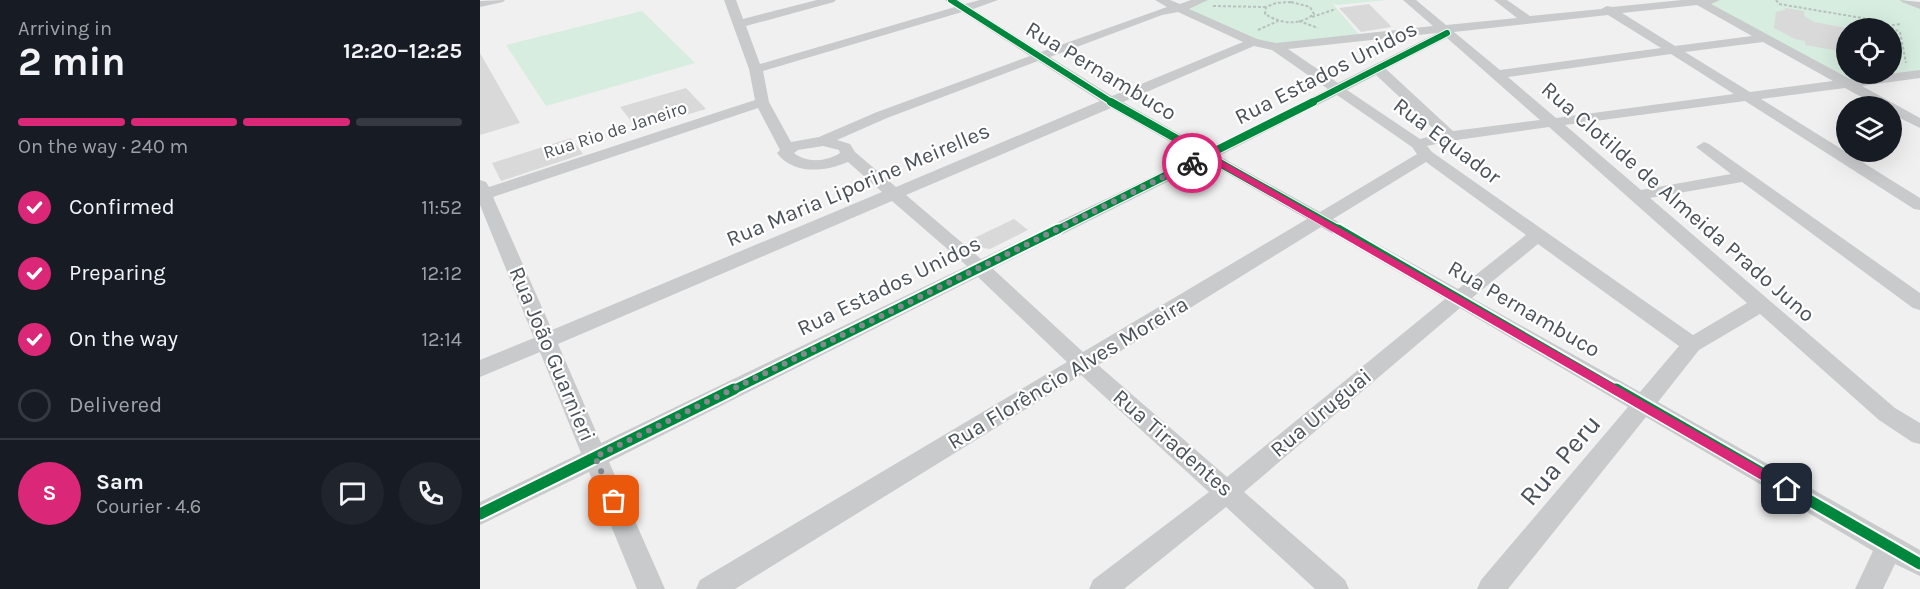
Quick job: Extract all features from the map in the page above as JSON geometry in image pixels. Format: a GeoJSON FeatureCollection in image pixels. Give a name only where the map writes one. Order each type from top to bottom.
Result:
{"type":"FeatureCollection","features":[{"type":"Feature","properties":{"kind":"street"},"geometry":{"type":"LineString","coordinates":[[480,4],[499,0]]}},
{"type":"Feature","properties":{"kind":"street"},"geometry":{"type":"LineString","coordinates":[[730,0],[756,69],[762,102],[787,149],[785,153],[787,156],[795,162],[809,164],[836,162],[848,154]]}},
{"type":"Feature","properties":{"kind":"street"},"geometry":{"type":"LineString","coordinates":[[740,24],[830,0]]}},
{"type":"Feature","properties":{"kind":"street"},"geometry":{"type":"LineString","coordinates":[[756,69],[957,4],[992,0]]}},
{"type":"Feature","properties":{"kind":"street","name":"Rua Clotilde de Almeida Prado Juno"},"geometry":{"type":"LineString","coordinates":[[1409,0],[1887,414],[1920,435]]}},
{"type":"Feature","properties":{"kind":"street"},"geometry":{"type":"LineString","coordinates":[[1500,0],[1528,20]]}},
{"type":"Feature","properties":{"kind":"street"},"geometry":{"type":"LineString","coordinates":[[1592,0],[1920,206]]}},
{"type":"Feature","properties":{"kind":"street"},"geometry":{"type":"LineString","coordinates":[[1276,46],[1446,32],[1528,20],[1714,0]]}},
{"type":"Feature","properties":{"kind":"street"},"geometry":{"type":"LineString","coordinates":[[1906,0],[1920,6]]}},
{"type":"Feature","properties":{"kind":"street"},"geometry":{"type":"LineString","coordinates":[[1697,1],[1836,78]]}},
{"type":"Feature","properties":{"kind":"street"},"geometry":{"type":"LineString","coordinates":[[787,149],[801,143],[823,141],[882,115],[1039,58],[1170,5],[1208,3]]}},
{"type":"Feature","properties":{"kind":"street","name":"Rua Pernambuco"},"geometry":{"type":"LineString","coordinates":[[957,4],[1113,103],[1320,219],[1643,407],[1920,564]]}},
{"type":"Feature","properties":{"kind":"street","name":"Rua Equador"},"geometry":{"type":"LineString","coordinates":[[1170,5],[1256,36],[1276,46],[1692,345]]}},
{"type":"Feature","properties":{"kind":"street","name":"Rua Estados Unidos"},"geometry":{"type":"LineString","coordinates":[[480,514],[1207,156],[1446,32]]}},
{"type":"Feature","properties":{"kind":"street","name":"Rua Maria Liporine Meirelles"},"geometry":{"type":"LineString","coordinates":[[480,369],[893,193],[1113,103],[1256,36]]}},
{"type":"Feature","properties":{"kind":"street"},"geometry":{"type":"LineString","coordinates":[[1497,74],[1763,38]]}},
{"type":"Feature","properties":{"kind":"street"},"geometry":{"type":"LineString","coordinates":[[1378,69],[1450,136]]}},
{"type":"Feature","properties":{"kind":"street","name":"Rua Florêncio Alves Moreira"},"geometry":{"type":"LineString","coordinates":[[710,589],[1320,219],[1421,150],[1450,136],[1554,124],[1838,84]]}},
{"type":"Feature","properties":{"kind":"street"},"geometry":{"type":"LineString","coordinates":[[1847,84],[1869,96]]}},
{"type":"Feature","properties":{"kind":"street","name":"Rua Rio de Janeiro"},"geometry":{"type":"LineString","coordinates":[[481,192],[762,102]]}},
{"type":"Feature","properties":{"kind":"street"},"geometry":{"type":"LineString","coordinates":[[1902,114],[1920,124]]}},
{"type":"Feature","properties":{"kind":"street","name":"Rua Tiradentes"},"geometry":{"type":"LineString","coordinates":[[823,141],[845,147],[848,154],[980,268],[1083,364],[1228,491],[1335,589]]}},
{"type":"Feature","properties":{"kind":"street"},"geometry":{"type":"LineString","coordinates":[[1704,147],[1920,303]]}},
{"type":"Feature","properties":{"kind":"street"},"geometry":{"type":"LineString","coordinates":[[1635,196],[1745,177]]}},
{"type":"Feature","properties":{"kind":"street","name":"Rua João Guarnieri"},"geometry":{"type":"LineString","coordinates":[[481,192],[548,341],[651,589]]}},
{"type":"Feature","properties":{"kind":"street","name":"Rua Uruguai"},"geometry":{"type":"LineString","coordinates":[[1103,589],[1228,491],[1458,299],[1538,236]]}},
{"type":"Feature","properties":{"kind":"street","name":"Rua Peru"},"geometry":{"type":"LineString","coordinates":[[1491,589],[1692,345],[1760,305]]}},
{"type":"Feature","properties":{"kind":"street"},"geometry":{"type":"LineString","coordinates":[[1869,589],[1890,547]]}},
{"type":"Feature","properties":{"kind":"path"},"geometry":{"type":"LineString","coordinates":[[1776,0],[1779,4],[1862,18]]}},
{"type":"Feature","properties":{"kind":"path"},"geometry":{"type":"LineString","coordinates":[[1208,3],[1266,8],[1283,1],[1298,3],[1310,8],[1314,14],[1311,17]]}},
{"type":"Feature","properties":{"kind":"path"},"geometry":{"type":"LineString","coordinates":[[1266,8],[1265,14],[1279,20],[1299,21],[1336,9]]}},
{"type":"Feature","properties":{"kind":"path"},"geometry":{"type":"LineString","coordinates":[[1256,36],[1279,20]]}},
{"type":"Feature","properties":{"kind":"path"},"geometry":{"type":"LineString","coordinates":[[1902,47],[1904,62],[1916,70]]}},
{"type":"Feature","properties":{"kind":"green space"},"geometry":{"type":"Polygon","coordinates":[[[1206,0],[1387,0],[1337,5],[1332,3],[1363,39],[1275,44],[1260,41],[1184,7],[1206,0]]]}},
{"type":"Feature","properties":{"kind":"green space"},"geometry":{"type":"Polygon","coordinates":[[[1720,0],[1904,0],[1920,7],[1920,71],[1902,74],[1902,18],[1836,18],[1836,77],[1700,2],[1720,0]]]}},
{"type":"Feature","properties":{"kind":"green space"},"geometry":{"type":"Polygon","coordinates":[[[642,11],[695,63],[546,106],[506,45],[642,11]]]}},
{"type":"Feature","properties":{"kind":"building"},"geometry":{"type":"Polygon","coordinates":[[[1369,4],[1391,27],[1361,32],[1339,8],[1369,4]]]}},
{"type":"Feature","properties":{"kind":"building"},"geometry":{"type":"Polygon","coordinates":[[[1785,8],[1804,11],[1804,16],[1814,22],[1836,26],[1836,50],[1805,45],[1805,41],[1795,39],[1774,28],[1776,12],[1785,10],[1785,8]]]}},
{"type":"Feature","properties":{"kind":"building"},"geometry":{"type":"Polygon","coordinates":[[[480,53],[520,123],[480,135],[480,53]]]}},
{"type":"Feature","properties":{"kind":"building"},"geometry":{"type":"Polygon","coordinates":[[[686,88],[706,109],[659,123],[656,119],[635,126],[620,107],[686,88]]]}},
{"type":"Feature","properties":{"kind":"building"},"geometry":{"type":"Polygon","coordinates":[[[571,138],[583,154],[501,181],[492,163],[571,138]]]}},
{"type":"Feature","properties":{"kind":"building"},"geometry":{"type":"Polygon","coordinates":[[[1014,219],[1028,230],[990,249],[983,248],[972,239],[1014,219]]]}},
{"type":"Feature","properties":{"kind":"cycle path"},"geometry":{"type":"LineString","coordinates":[[951,0],[1113,103],[1320,219],[1920,564]]}},
{"type":"Feature","properties":{"kind":"cycle path"},"geometry":{"type":"LineString","coordinates":[[480,514],[1207,156],[1447,33]]}},
{"type":"Feature","properties":{"kind":"way so far"},"geometry":{"type":"LineString","coordinates":[[614,501],[595,457],[1192,163]]}},
{"type":"Feature","properties":{"kind":"route"},"geometry":{"type":"LineString","coordinates":[[1192,163],[1207,156],[1787,489]]}}]}
